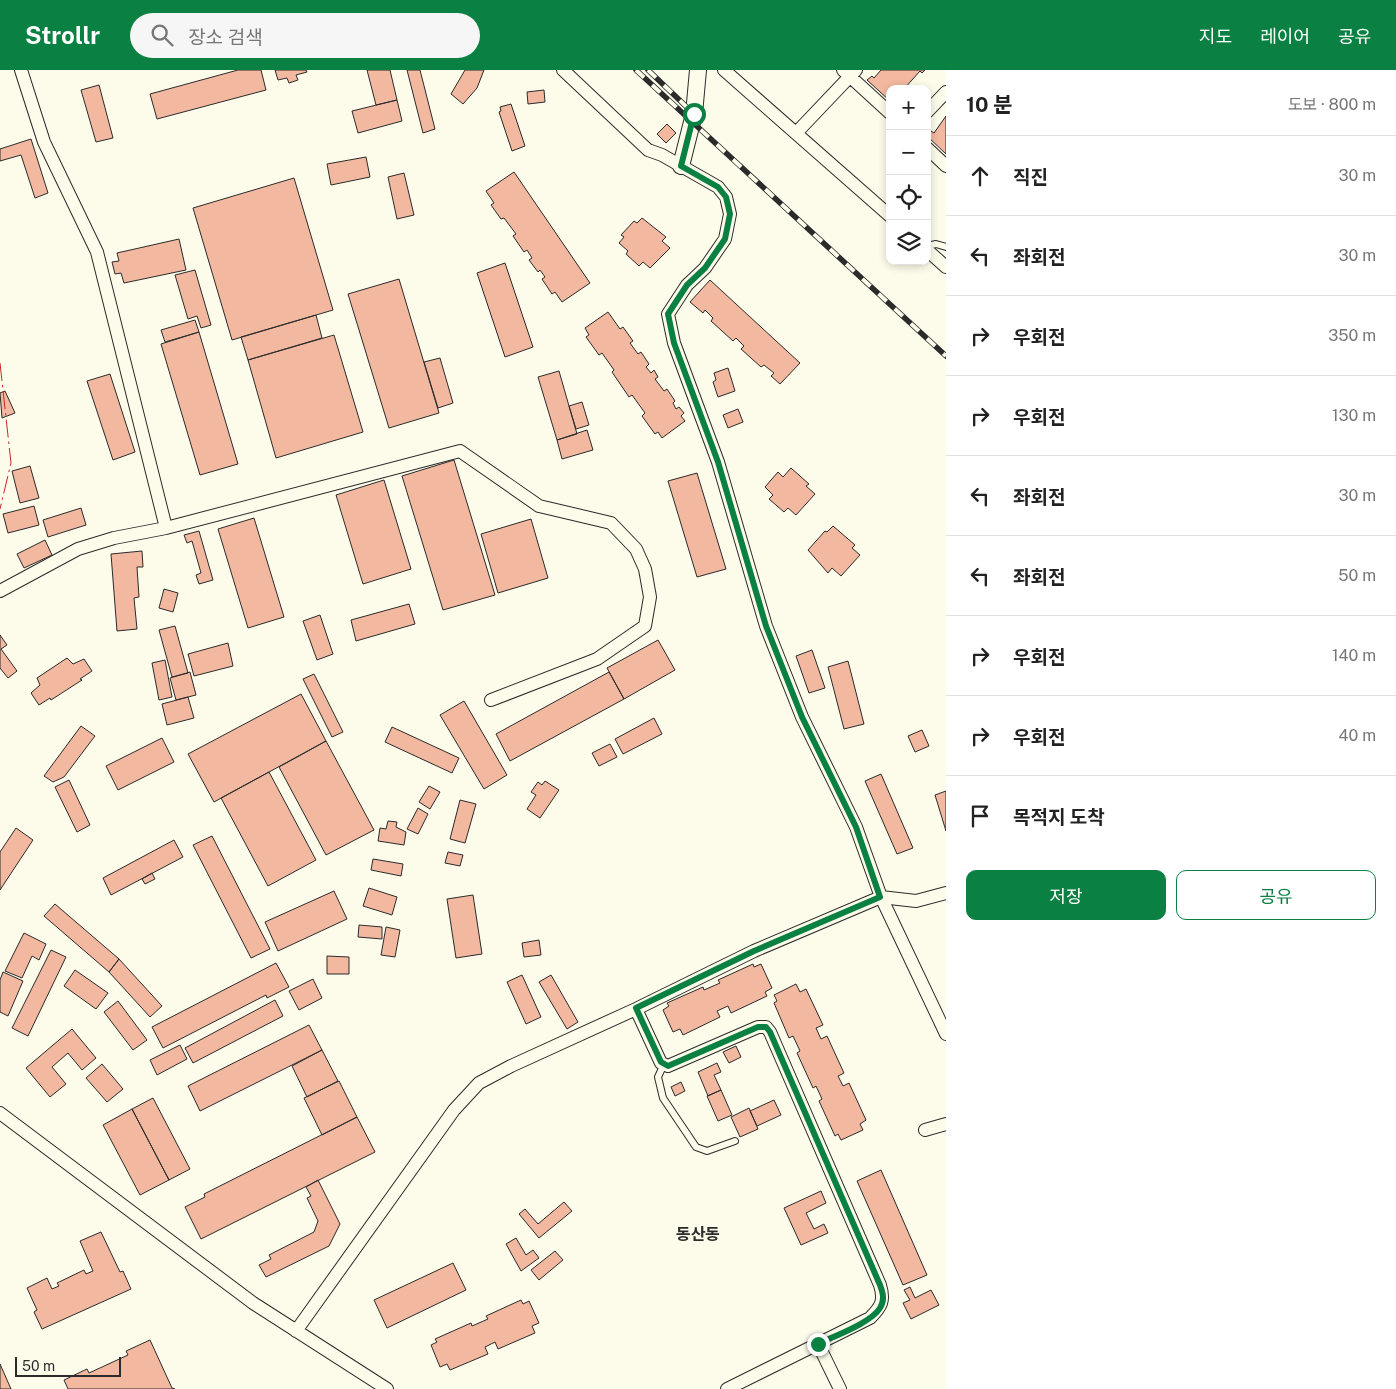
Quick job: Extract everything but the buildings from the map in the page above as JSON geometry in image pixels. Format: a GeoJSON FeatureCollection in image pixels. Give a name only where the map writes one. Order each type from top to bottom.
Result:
{"type":"FeatureCollection","features":[{"type":"Feature","properties":{"kind":"street"},"geometry":{"type":"LineString","coordinates":[[21,70],[44,142],[97,252],[166,528]]}},
{"type":"Feature","properties":{"kind":"street"},"geometry":{"type":"LineString","coordinates":[[563,70],[648,150],[662,155],[718,187],[726,197],[730,214],[725,239],[705,268],[687,285],[668,314],[674,343],[718,462],[766,626],[802,717],[856,827],[880,897],[946,1034]]}},
{"type":"Feature","properties":{"kind":"street"},"geometry":{"type":"LineString","coordinates":[[681,166],[694,114],[698,70]]}},
{"type":"Feature","properties":{"kind":"street"},"geometry":{"type":"LineString","coordinates":[[724,70],[797,132],[886,212]]}},
{"type":"Feature","properties":{"kind":"street"},"geometry":{"type":"LineString","coordinates":[[797,132],[850,72],[886,109]]}},
{"type":"Feature","properties":{"kind":"street"},"geometry":{"type":"LineString","coordinates":[[931,108],[946,92]]}},
{"type":"Feature","properties":{"kind":"street"},"geometry":{"type":"LineString","coordinates":[[931,152],[946,166]]}},
{"type":"Feature","properties":{"kind":"street"},"geometry":{"type":"LineString","coordinates":[[931,254],[946,267]]}},
{"type":"Feature","properties":{"kind":"street"},"geometry":{"type":"LineString","coordinates":[[0,591],[78,549],[114,538],[166,528],[460,451],[539,506],[611,523],[636,549],[645,569],[650,597],[645,626],[596,658],[491,700]]}},
{"type":"Feature","properties":{"kind":"street"},"geometry":{"type":"LineString","coordinates":[[296,1331],[454,1110],[479,1083],[754,951],[880,897],[916,901],[946,893]]}},
{"type":"Feature","properties":{"kind":"street"},"geometry":{"type":"LineString","coordinates":[[636,1008],[664,1064],[668,1066],[675,1065],[758,1027],[766,1027],[770,1032],[884,1297],[880,1308],[870,1318],[727,1389]]}},
{"type":"Feature","properties":{"kind":"street"},"geometry":{"type":"LineString","coordinates":[[0,1113],[253,1303],[387,1389]]}},
{"type":"Feature","properties":{"kind":"street"},"geometry":{"type":"LineString","coordinates":[[925,1130],[946,1124]]}},
{"type":"Feature","properties":{"kind":"street"},"geometry":{"type":"LineString","coordinates":[[818,1344],[840,1389]]}},
{"type":"Feature","properties":{"kind":"lane"},"geometry":{"type":"LineString","coordinates":[[931,245],[936,244],[946,247]]}},
{"type":"Feature","properties":{"kind":"lane"},"geometry":{"type":"LineString","coordinates":[[664,1064],[658,1077],[659,1090],[696,1147],[707,1151],[735,1142]]}},
{"type":"Feature","properties":{"kind":"railway"},"geometry":{"type":"LineString","coordinates":[[636,70],[946,356]]}},
{"type":"Feature","properties":{"kind":"railway"},"geometry":{"type":"LineString","coordinates":[[648,70],[693,113]]}},
{"type":"Feature","properties":{"kind":"power"},"geometry":{"type":"LineString","coordinates":[[0,363],[11,463],[0,509]]}},
{"type":"Feature","properties":{"kind":"district","name":"동산동"},"geometry":{"type":"Point","coordinates":[698,1234]}},
{"type":"Feature","properties":{"kind":"route"},"geometry":{"type":"LineString","coordinates":[[694,114],[681,166],[718,187],[726,197],[730,214],[725,239],[705,268],[687,285],[668,314],[674,343],[694,403],[718,462],[766,626],[802,717],[856,827],[880,897],[754,951],[636,1008],[661,1062],[668,1066],[675,1065],[758,1027],[766,1027],[770,1032],[884,1297],[880,1308],[870,1318],[818,1344]]}}]}
